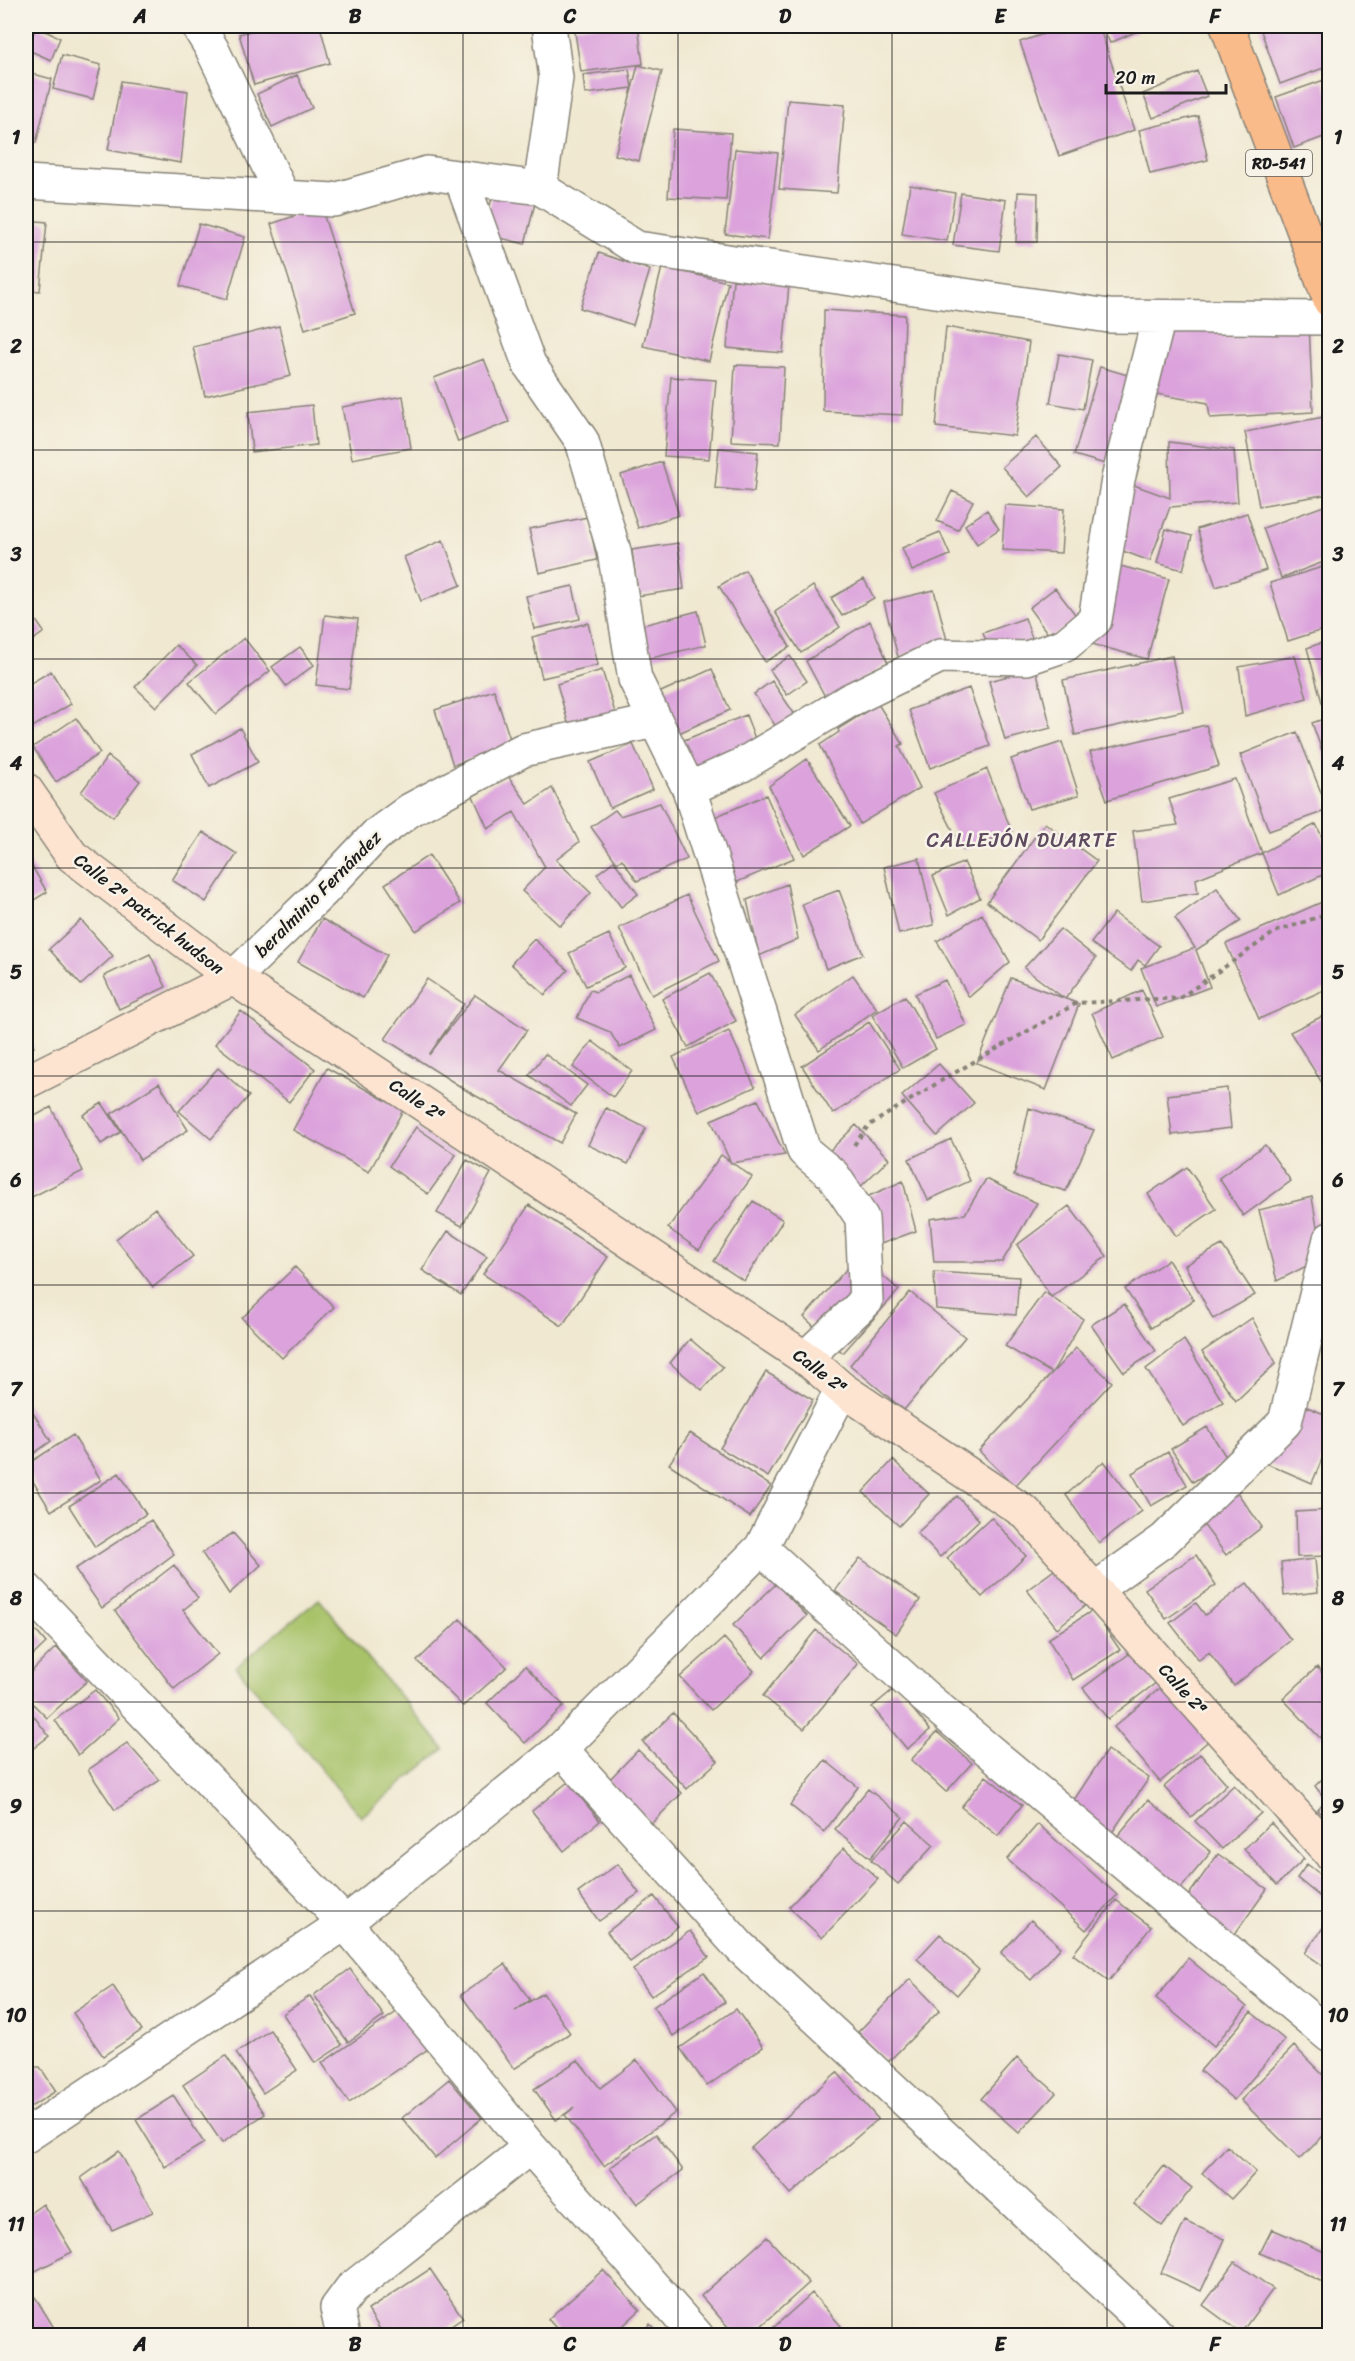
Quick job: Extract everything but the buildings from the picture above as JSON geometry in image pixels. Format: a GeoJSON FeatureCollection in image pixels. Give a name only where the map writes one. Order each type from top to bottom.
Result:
{"type":"FeatureCollection","features":[{"type":"Feature","properties":{"kind":"main road","name":"RD-541"},"geometry":{"type":"LineString","coordinates":[[1227,26],[1319,244],[1329,301]]}},
{"type":"Feature","properties":{"kind":"main road","name":"Calle 2ª patrick hudson"},"geometry":{"type":"LineString","coordinates":[[26,790],[72,856],[233,978]]}},
{"type":"Feature","properties":{"kind":"main road","name":"beralminio Fernández"},"geometry":{"type":"LineString","coordinates":[[26,1082],[233,978]]}},
{"type":"Feature","properties":{"kind":"main road","name":"Calle 2ª"},"geometry":{"type":"LineString","coordinates":[[233,978],[805,1358],[842,1389],[1026,1513],[1329,1853]]}},
{"type":"Feature","properties":{"kind":"street"},"geometry":{"type":"LineString","coordinates":[[198,26],[212,49],[282,196]]}},
{"type":"Feature","properties":{"kind":"street"},"geometry":{"type":"LineString","coordinates":[[540,188],[556,78],[549,26]]}},
{"type":"Feature","properties":{"kind":"street"},"geometry":{"type":"LineString","coordinates":[[26,182],[334,200],[428,173],[540,188],[637,248],[1109,316],[1329,318]]}},
{"type":"Feature","properties":{"kind":"street"},"geometry":{"type":"LineString","coordinates":[[461,178],[529,364],[582,441],[614,550],[635,679],[689,789],[804,1151],[833,1175],[862,1218],[866,1301],[805,1358]]}},
{"type":"Feature","properties":{"kind":"street"},"geometry":{"type":"LineString","coordinates":[[689,789],[742,765],[850,700],[940,656],[1027,658],[1065,645],[1095,620],[1118,479],[1159,317]]}},
{"type":"Feature","properties":{"kind":"street","name":"beralminio Fernández"},"geometry":{"type":"LineString","coordinates":[[233,978],[322,892],[376,835],[410,810],[524,750],[655,721]]}},
{"type":"Feature","properties":{"kind":"street"},"geometry":{"type":"LineString","coordinates":[[1094,1590],[1164,1540],[1285,1422],[1329,1239]]}},
{"type":"Feature","properties":{"kind":"street"},"geometry":{"type":"LineString","coordinates":[[26,2136],[345,1923],[561,1749],[761,1548],[842,1389]]}},
{"type":"Feature","properties":{"kind":"street"},"geometry":{"type":"LineString","coordinates":[[761,1548],[925,1696],[1329,2036]]}},
{"type":"Feature","properties":{"kind":"street"},"geometry":{"type":"LineString","coordinates":[[26,1589],[345,1923],[530,2146],[697,2336]]}},
{"type":"Feature","properties":{"kind":"street"},"geometry":{"type":"LineString","coordinates":[[561,1749],[740,1947],[1159,2336]]}},
{"type":"Feature","properties":{"kind":"street"},"geometry":{"type":"LineString","coordinates":[[343,2336],[337,2308],[351,2289],[530,2146]]}},
{"type":"Feature","properties":{"kind":"path"},"geometry":{"type":"LineString","coordinates":[[833,1175],[868,1126],[949,1076],[1077,1003],[1180,998],[1275,932],[1329,913]]}},
{"type":"Feature","properties":{"kind":"green space"},"geometry":{"type":"Polygon","coordinates":[[[319,1599],[444,1749],[361,1817],[236,1667],[319,1599]]]}},
{"type":"Feature","properties":{"kind":"district","name":"CALLEJÓN DUARTE"},"geometry":{"type":"Point","coordinates":[1022,840]}}]}
